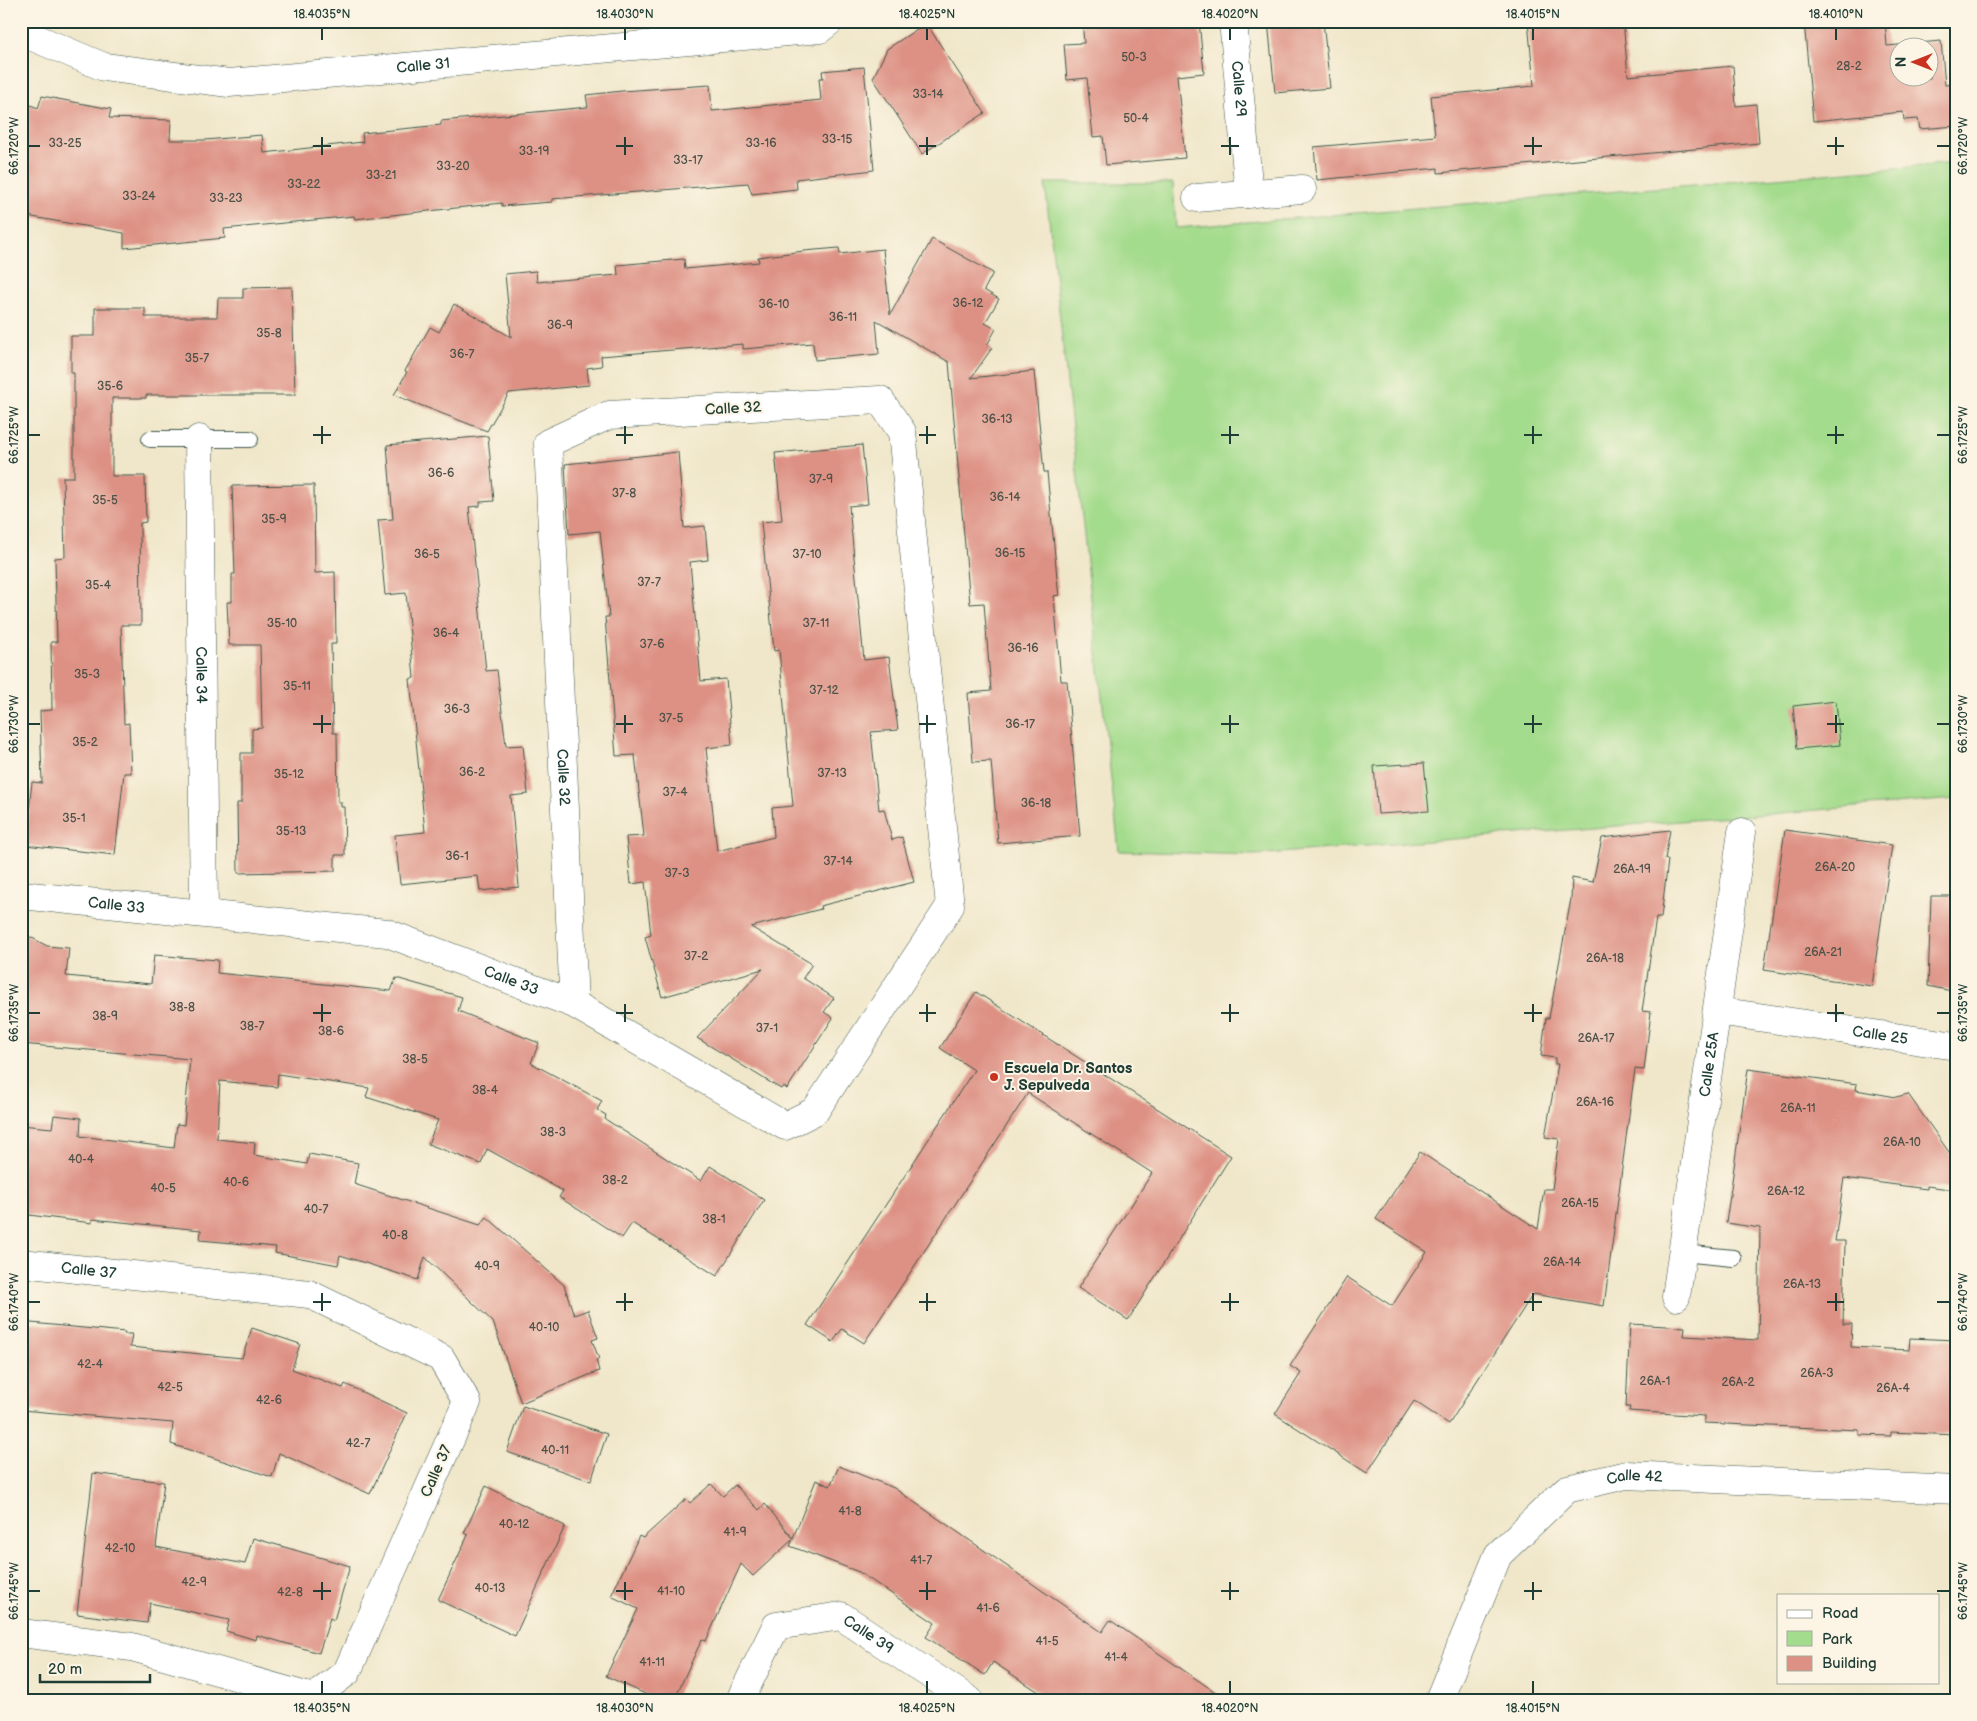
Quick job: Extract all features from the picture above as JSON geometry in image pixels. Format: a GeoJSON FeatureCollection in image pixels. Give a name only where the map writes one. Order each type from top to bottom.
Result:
{"type":"FeatureCollection","features":[{"type":"Feature","properties":{"kind":"street","name":"Calle 31"},"geometry":{"type":"LineString","coordinates":[[21,32],[104,68],[229,83],[820,29],[830,21]]}},
{"type":"Feature","properties":{"kind":"street","name":"Calle 29"},"geometry":{"type":"LineString","coordinates":[[1233,21],[1249,194]]}},
{"type":"Feature","properties":{"kind":"street"},"geometry":{"type":"LineString","coordinates":[[1197,198],[1302,189]]}},
{"type":"Feature","properties":{"kind":"street","name":"Calle 32"},"geometry":{"type":"LineString","coordinates":[[574,1004],[548,443],[609,415],[880,400],[902,432],[950,906],[901,980]]}},
{"type":"Feature","properties":{"kind":"street","name":"Calle 34"},"geometry":{"type":"LineString","coordinates":[[199,438],[204,913]]}},
{"type":"Feature","properties":{"kind":"street","name":"Calle 25A"},"geometry":{"type":"LineString","coordinates":[[1676,1297],[1742,832]]}},
{"type":"Feature","properties":{"kind":"street","name":"Calle 33"},"geometry":{"type":"LineString","coordinates":[[21,895],[387,933],[574,1004],[785,1126],[815,1111],[901,980]]}},
{"type":"Feature","properties":{"kind":"street","name":"Calle 25"},"geometry":{"type":"LineString","coordinates":[[1717,1011],[1956,1046]]}},
{"type":"Feature","properties":{"kind":"street","name":"Calle 37"},"geometry":{"type":"LineString","coordinates":[[21,1263],[308,1294],[440,1358],[467,1402],[347,1672],[313,1698],[132,1647],[21,1633]]}},
{"type":"Feature","properties":{"kind":"street","name":"Calle 42"},"geometry":{"type":"LineString","coordinates":[[1439,1700],[1498,1555],[1567,1489],[1626,1475],[1956,1490]]}},
{"type":"Feature","properties":{"kind":"street","name":"Calle 39"},"geometry":{"type":"LineString","coordinates":[[740,1700],[776,1626],[841,1616],[969,1700]]}},
{"type":"Feature","properties":{"kind":"lane"},"geometry":{"type":"LineString","coordinates":[[150,439],[250,438]]}},
{"type":"Feature","properties":{"kind":"lane"},"geometry":{"type":"LineString","coordinates":[[1682,1254],[1733,1258]]}},
{"type":"Feature","properties":{"kind":"green space"},"geometry":{"type":"Polygon","coordinates":[[[1956,163],[1956,799],[1254,855],[1119,851],[1045,183],[1173,183],[1176,228],[1956,163]]]}},
{"type":"Feature","properties":{"kind":"building"},"geometry":{"type":"Polygon","coordinates":[[[1082,21],[1199,21],[1204,73],[1177,76],[1185,158],[1106,165],[1103,136],[1093,137],[1087,78],[1067,80],[1064,44],[1084,43],[1082,21]]]}},
{"type":"Feature","properties":{"kind":"building"},"geometry":{"type":"Polygon","coordinates":[[[1268,21],[1323,21],[1330,88],[1275,93],[1268,21]]]}},
{"type":"Feature","properties":{"kind":"building"},"geometry":{"type":"Polygon","coordinates":[[[1528,21],[1623,21],[1628,76],[1733,66],[1736,106],[1756,104],[1759,143],[1438,173],[1438,168],[1317,180],[1314,147],[1435,136],[1431,96],[1534,86],[1528,21]]]}},
{"type":"Feature","properties":{"kind":"building"},"geometry":{"type":"Polygon","coordinates":[[[1804,21],[1885,21],[1887,46],[1890,46],[1890,88],[1940,88],[1941,41],[1945,85],[1956,84],[1956,126],[1920,129],[1918,119],[1904,120],[1903,112],[1813,121],[1804,21]]]}},
{"type":"Feature","properties":{"kind":"building"},"geometry":{"type":"Polygon","coordinates":[[[926,23],[985,113],[922,154],[873,78],[887,49],[926,23]]]}},
{"type":"Feature","properties":{"kind":"building"},"geometry":{"type":"Polygon","coordinates":[[[864,67],[874,170],[796,179],[797,189],[752,194],[748,183],[552,199],[552,202],[502,206],[502,203],[355,219],[354,216],[224,229],[225,238],[124,248],[124,233],[21,215],[21,101],[38,108],[42,96],[111,109],[109,118],[171,120],[170,140],[205,140],[262,135],[264,153],[363,142],[362,133],[441,125],[441,121],[588,107],[586,95],[622,91],[710,85],[712,111],[821,100],[819,78],[823,78],[822,71],[864,67]]]}},
{"type":"Feature","properties":{"kind":"building"},"geometry":{"type":"Polygon","coordinates":[[[932,239],[993,273],[984,290],[999,299],[985,323],[996,329],[987,345],[992,348],[971,378],[1034,371],[1044,472],[1047,472],[1059,595],[1054,596],[1061,681],[1067,681],[1080,836],[998,843],[991,761],[973,762],[968,693],[991,691],[984,603],[970,604],[949,362],[876,320],[879,354],[815,360],[813,343],[743,349],[743,344],[601,356],[602,366],[587,368],[589,385],[509,393],[487,431],[394,395],[407,372],[405,371],[430,327],[439,332],[454,304],[511,337],[505,274],[536,271],[537,282],[618,275],[617,265],[684,259],[685,269],[759,262],[758,257],[804,251],[839,248],[840,254],[883,249],[890,315],[932,239]]]}},
{"type":"Feature","properties":{"kind":"building"},"geometry":{"type":"Polygon","coordinates":[[[292,287],[295,395],[146,395],[146,398],[112,398],[112,476],[145,476],[146,522],[140,523],[141,625],[121,625],[124,724],[129,723],[131,773],[124,773],[115,855],[25,845],[32,782],[42,783],[40,711],[52,710],[51,642],[57,642],[55,558],[65,557],[63,477],[74,477],[74,373],[71,373],[71,336],[95,336],[95,308],[145,308],[145,317],[217,317],[218,298],[243,298],[243,288],[292,287]]]}},
{"type":"Feature","properties":{"kind":"building"},"geometry":{"type":"Polygon","coordinates":[[[488,436],[494,501],[480,502],[480,506],[469,507],[486,671],[497,670],[506,746],[523,745],[528,794],[511,796],[519,887],[480,891],[478,876],[400,884],[395,835],[425,832],[410,679],[414,678],[406,593],[385,595],[378,520],[393,519],[387,445],[488,436]]]}},
{"type":"Feature","properties":{"kind":"building"},"geometry":{"type":"Polygon","coordinates":[[[862,445],[868,504],[849,506],[864,660],[889,657],[898,730],[871,732],[879,810],[884,809],[892,840],[902,837],[914,882],[820,906],[821,909],[751,927],[812,964],[803,978],[834,998],[824,1012],[833,1018],[787,1089],[783,1086],[781,1089],[697,1038],[763,969],[662,997],[645,937],[651,935],[645,882],[631,884],[626,837],[644,836],[635,755],[616,756],[605,617],[609,617],[600,531],[569,534],[565,464],[678,452],[684,528],[705,526],[708,560],[690,562],[701,681],[726,679],[732,745],[706,748],[717,851],[774,837],[772,808],[793,806],[779,650],[774,651],[761,522],[782,520],[775,453],[862,445]]]}},
{"type":"Feature","properties":{"kind":"building"},"geometry":{"type":"Polygon","coordinates":[[[314,485],[315,573],[335,572],[336,644],[331,644],[333,733],[337,733],[338,802],[341,802],[341,807],[344,807],[345,855],[335,855],[335,871],[238,873],[237,803],[241,803],[241,753],[252,753],[252,729],[262,728],[260,645],[229,645],[227,602],[232,602],[232,574],[235,574],[232,486],[314,485]]]}},
{"type":"Feature","properties":{"kind":"building"},"geometry":{"type":"Polygon","coordinates":[[[1836,701],[1840,745],[1797,749],[1793,706],[1836,701]]]}},
{"type":"Feature","properties":{"kind":"building"},"geometry":{"type":"Polygon","coordinates":[[[1424,763],[1429,811],[1378,814],[1374,766],[1424,763]]]}},
{"type":"Feature","properties":{"kind":"building"},"geometry":{"type":"Polygon","coordinates":[[[1670,830],[1665,859],[1668,860],[1661,918],[1656,918],[1642,1011],[1651,1012],[1644,1070],[1635,1069],[1604,1306],[1533,1294],[1449,1424],[1414,1401],[1367,1473],[1275,1414],[1301,1373],[1290,1366],[1347,1277],[1392,1306],[1427,1252],[1376,1219],[1420,1152],[1538,1229],[1544,1189],[1552,1189],[1559,1139],[1545,1137],[1558,1064],[1555,1064],[1555,1058],[1541,1056],[1546,1018],[1549,1018],[1571,899],[1572,878],[1593,882],[1602,838],[1670,830]]]}},
{"type":"Feature","properties":{"kind":"building"},"geometry":{"type":"Polygon","coordinates":[[[1785,830],[1892,845],[1872,986],[1764,970],[1785,830]]]}},
{"type":"Feature","properties":{"kind":"building"},"geometry":{"type":"Polygon","coordinates":[[[1931,896],[1956,896],[1956,992],[1928,986],[1931,896]]]}},
{"type":"Feature","properties":{"kind":"building"},"geometry":{"type":"Polygon","coordinates":[[[21,932],[47,946],[69,948],[66,976],[151,984],[154,955],[218,960],[217,973],[391,991],[396,978],[462,997],[458,1011],[539,1043],[531,1063],[602,1101],[597,1110],[606,1115],[605,1119],[701,1181],[710,1166],[764,1200],[717,1276],[632,1223],[622,1238],[559,1197],[563,1191],[487,1149],[481,1164],[428,1144],[438,1120],[366,1097],[369,1088],[278,1074],[277,1087],[220,1081],[217,1139],[255,1143],[254,1155],[307,1164],[309,1154],[358,1163],[354,1184],[480,1225],[487,1217],[564,1285],[574,1315],[588,1310],[598,1338],[592,1340],[599,1359],[596,1360],[599,1371],[521,1403],[493,1322],[425,1257],[418,1280],[340,1255],[338,1265],[275,1253],[276,1247],[200,1240],[201,1230],[92,1219],[92,1223],[21,1214],[21,1125],[52,1128],[54,1115],[81,1118],[80,1136],[174,1148],[177,1124],[184,1125],[190,1059],[21,1044],[21,932]]]}},
{"type":"Feature","properties":{"kind":"building"},"geometry":{"type":"Polygon","coordinates":[[[976,992],[1231,1156],[1128,1320],[1078,1288],[1152,1173],[1028,1093],[864,1343],[842,1329],[833,1342],[807,1325],[974,1070],[940,1048],[976,992]]]}},
{"type":"Feature","properties":{"kind":"building"},"geometry":{"type":"Polygon","coordinates":[[[1748,1069],[1857,1084],[1856,1090],[1896,1097],[1908,1094],[1956,1162],[1956,1190],[1927,1186],[1927,1189],[1844,1178],[1835,1241],[1845,1241],[1843,1324],[1852,1324],[1851,1347],[1909,1350],[1910,1338],[1956,1340],[1956,1435],[1891,1432],[1891,1436],[1859,1435],[1859,1430],[1704,1423],[1704,1416],[1629,1411],[1630,1407],[1626,1407],[1630,1324],[1685,1327],[1684,1336],[1758,1340],[1760,1228],[1726,1223],[1748,1069]]]}},
{"type":"Feature","properties":{"kind":"building"},"geometry":{"type":"Polygon","coordinates":[[[21,1322],[125,1332],[124,1334],[132,1334],[130,1347],[242,1358],[252,1328],[300,1344],[292,1369],[343,1388],[345,1384],[407,1413],[370,1494],[279,1453],[272,1477],[171,1444],[173,1423],[21,1410],[21,1322]]]}},
{"type":"Feature","properties":{"kind":"building"},"geometry":{"type":"Polygon","coordinates":[[[523,1406],[607,1434],[591,1481],[507,1452],[523,1406]]]}},
{"type":"Feature","properties":{"kind":"building"},"geometry":{"type":"Polygon","coordinates":[[[839,1466],[894,1488],[1102,1632],[1110,1620],[1227,1700],[1051,1700],[993,1662],[985,1675],[926,1637],[935,1623],[859,1572],[790,1546],[793,1539],[753,1576],[741,1564],[706,1641],[702,1639],[674,1700],[658,1700],[606,1676],[638,1609],[611,1596],[639,1536],[643,1538],[686,1499],[690,1503],[711,1484],[723,1496],[735,1485],[759,1510],[765,1504],[793,1538],[816,1480],[830,1486],[839,1466]]]}},
{"type":"Feature","properties":{"kind":"building"},"geometry":{"type":"Polygon","coordinates":[[[93,1473],[164,1482],[156,1547],[245,1564],[253,1538],[350,1566],[334,1620],[330,1618],[319,1653],[257,1635],[256,1640],[226,1631],[229,1620],[150,1603],[147,1623],[77,1614],[93,1473]]]}},
{"type":"Feature","properties":{"kind":"building"},"geometry":{"type":"Polygon","coordinates":[[[486,1486],[565,1526],[515,1636],[438,1600],[468,1535],[464,1533],[486,1486]]]}},
{"type":"Feature","properties":{"kind":"place","name":"Escuela Dr. Santos J. Sepulveda"},"geometry":{"type":"Point","coordinates":[994,1077]}}]}
